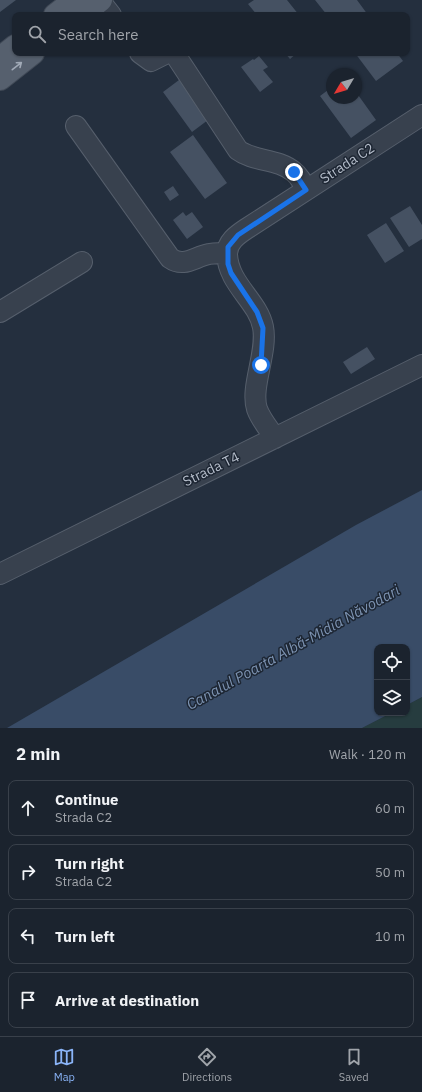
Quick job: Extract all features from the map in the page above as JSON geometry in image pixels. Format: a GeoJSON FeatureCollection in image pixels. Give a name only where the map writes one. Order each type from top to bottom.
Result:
{"type":"FeatureCollection","features":[{"type":"Feature","properties":{"kind":"main road"},"geometry":{"type":"LineString","coordinates":[[59,12],[74,0]]}},
{"type":"Feature","properties":{"kind":"main road"},"geometry":{"type":"LineString","coordinates":[[89,12],[104,5]]}},
{"type":"Feature","properties":{"kind":"main road"},"geometry":{"type":"LineString","coordinates":[[0,58],[12,48]]}},
{"type":"Feature","properties":{"kind":"main road"},"geometry":{"type":"LineString","coordinates":[[0,79],[29,56]]}},
{"type":"Feature","properties":{"kind":"street"},"geometry":{"type":"LineString","coordinates":[[144,56],[150,61],[161,56]]}},
{"type":"Feature","properties":{"kind":"street"},"geometry":{"type":"LineString","coordinates":[[176,56],[238,150],[249,156],[286,167],[297,175],[306,190]]}},
{"type":"Feature","properties":{"kind":"street","name":"Strada C2"},"geometry":{"type":"LineString","coordinates":[[228,254],[228,247],[238,235],[422,115]]}},
{"type":"Feature","properties":{"kind":"street"},"geometry":{"type":"LineString","coordinates":[[76,126],[170,258],[177,263],[187,263],[207,254],[228,254],[231,273],[257,312],[263,328],[261,365],[256,400],[262,419],[275,438]]}},
{"type":"Feature","properties":{"kind":"street"},"geometry":{"type":"LineString","coordinates":[[0,312],[82,262]]}},
{"type":"Feature","properties":{"kind":"street","name":"Strada T4"},"geometry":{"type":"LineString","coordinates":[[0,574],[422,365]]}},
{"type":"Feature","properties":{"kind":"green space"},"geometry":{"type":"Polygon","coordinates":[[[422,697],[422,728],[362,728],[385,716],[410,716],[410,703],[422,697]]]}},
{"type":"Feature","properties":{"kind":"water","name":"Canalul Poarta Albă-Midia Năvodari"},"geometry":{"type":"Polygon","coordinates":[[[422,490],[422,697],[410,703],[410,644],[374,644],[374,716],[385,716],[362,728],[7,728],[356,525],[422,490]]]}},
{"type":"Feature","properties":{"kind":"building"},"geometry":{"type":"Polygon","coordinates":[[[0,0],[16,0],[0,12],[0,0]]]}},
{"type":"Feature","properties":{"kind":"building"},"geometry":{"type":"Polygon","coordinates":[[[254,0],[287,0],[297,12],[255,12],[248,4],[254,0]]]}},
{"type":"Feature","properties":{"kind":"building"},"geometry":{"type":"Polygon","coordinates":[[[315,0],[357,0],[366,12],[325,12],[315,0]]]}},
{"type":"Feature","properties":{"kind":"building"},"geometry":{"type":"Polygon","coordinates":[[[259,56],[268,67],[263,70],[273,82],[260,92],[241,67],[259,56]]]}},
{"type":"Feature","properties":{"kind":"building"},"geometry":{"type":"Polygon","coordinates":[[[357,56],[399,56],[403,61],[376,81],[357,56]]]}},
{"type":"Feature","properties":{"kind":"building"},"geometry":{"type":"Polygon","coordinates":[[[179,80],[208,120],[192,132],[163,92],[179,80]]]}},
{"type":"Feature","properties":{"kind":"building"},"geometry":{"type":"Polygon","coordinates":[[[326,92],[326,104],[362,104],[362,100],[376,120],[351,138],[320,96],[326,92]]]}},
{"type":"Feature","properties":{"kind":"building"},"geometry":{"type":"Polygon","coordinates":[[[193,135],[227,183],[205,199],[170,152],[193,135]]]}},
{"type":"Feature","properties":{"kind":"building"},"geometry":{"type":"Polygon","coordinates":[[[173,186],[179,195],[170,201],[164,192],[173,186]]]}},
{"type":"Feature","properties":{"kind":"building"},"geometry":{"type":"Polygon","coordinates":[[[410,206],[422,225],[422,239],[409,247],[390,218],[410,206]]]}},
{"type":"Feature","properties":{"kind":"building"},"geometry":{"type":"Polygon","coordinates":[[[183,212],[186,216],[192,212],[203,227],[187,239],[173,220],[183,212]]]}},
{"type":"Feature","properties":{"kind":"building"},"geometry":{"type":"Polygon","coordinates":[[[386,223],[404,251],[385,263],[367,235],[386,223]]]}},
{"type":"Feature","properties":{"kind":"building"},"geometry":{"type":"Polygon","coordinates":[[[367,347],[375,359],[351,374],[343,362],[367,347]]]}},
{"type":"Feature","properties":{"kind":"route"},"geometry":{"type":"LineString","coordinates":[[261,365],[264,337],[261,320],[231,273],[228,264],[228,247],[238,235],[306,190],[300,178],[294,172]]}}]}
